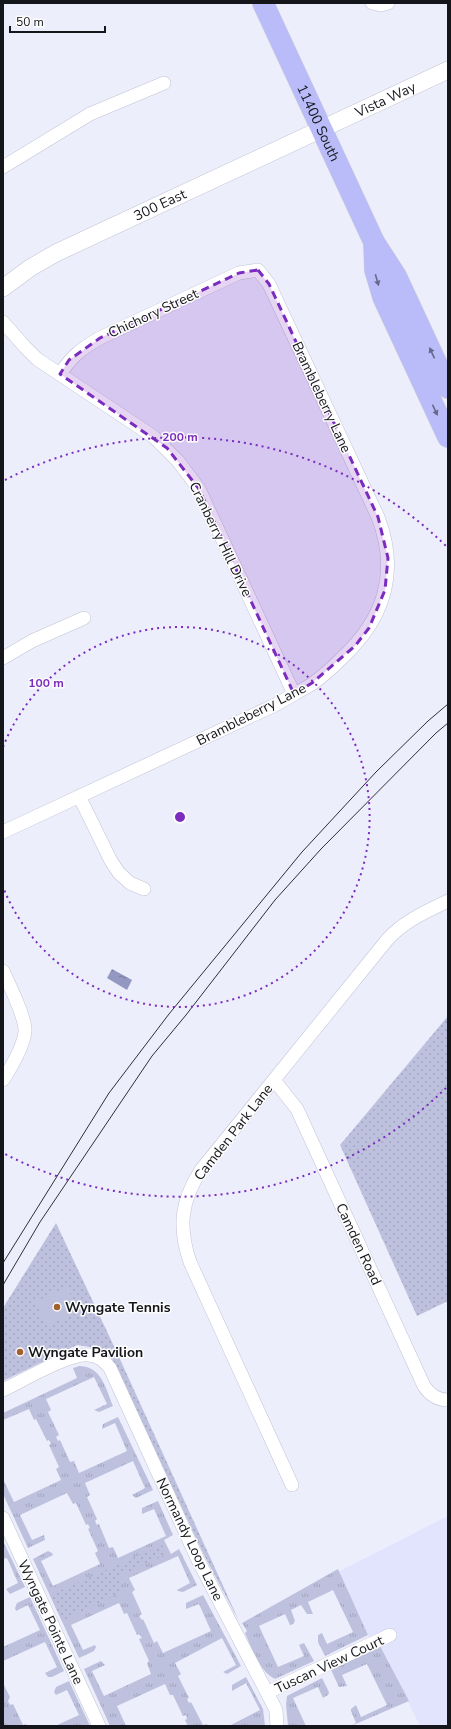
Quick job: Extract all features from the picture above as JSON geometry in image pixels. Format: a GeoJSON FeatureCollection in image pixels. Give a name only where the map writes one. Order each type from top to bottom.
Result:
{"type":"FeatureCollection","features":[{"type":"Feature","properties":{"kind":"main road","name":"11400 South"},"geometry":{"type":"LineString","coordinates":[[263,3],[374,242],[396,276],[448,388]]}},
{"type":"Feature","properties":{"kind":"main road","name":"11400 South"},"geometry":{"type":"LineString","coordinates":[[374,242],[375,270],[380,290],[448,438]]}},
{"type":"Feature","properties":{"kind":"street"},"geometry":{"type":"LineString","coordinates":[[372,3],[381,5],[388,3]]}},
{"type":"Feature","properties":{"kind":"street","name":"Vista Way"},"geometry":{"type":"LineString","coordinates":[[321,128],[448,70]]}},
{"type":"Feature","properties":{"kind":"street"},"geometry":{"type":"LineString","coordinates":[[3,167],[90,114],[164,83]]}},
{"type":"Feature","properties":{"kind":"street","name":"300 East"},"geometry":{"type":"LineString","coordinates":[[3,288],[30,268],[56,253],[321,128]]}},
{"type":"Feature","properties":{"kind":"street","name":"Chichory Street"},"geometry":{"type":"LineString","coordinates":[[60,374],[69,360],[100,338],[239,273],[258,270]]}},
{"type":"Feature","properties":{"kind":"street","name":"Brambleberry Lane"},"geometry":{"type":"LineString","coordinates":[[3,832],[274,705],[294,694],[328,672],[355,646],[369,628],[379,608],[385,590],[388,572],[388,558],[383,530],[270,284],[258,270]]}},
{"type":"Feature","properties":{"kind":"street","name":"Cranberry Hill Drive"},"geometry":{"type":"LineString","coordinates":[[3,322],[25,348],[37,359],[154,437],[171,452],[189,474],[206,504],[294,694]]}},
{"type":"Feature","properties":{"kind":"street"},"geometry":{"type":"LineString","coordinates":[[3,658],[32,641],[84,618]]}},
{"type":"Feature","properties":{"kind":"street"},"geometry":{"type":"LineString","coordinates":[[79,796],[111,861],[119,873],[130,883],[144,889]]}},
{"type":"Feature","properties":{"kind":"street","name":"Camden Park Lane"},"geometry":{"type":"LineString","coordinates":[[292,1485],[190,1262],[183,1235],[184,1208],[188,1194],[201,1170],[395,931],[415,917],[448,901]]}},
{"type":"Feature","properties":{"kind":"street"},"geometry":{"type":"LineString","coordinates":[[3,971],[14,994],[25,1031],[19,1050],[3,1080]]}},
{"type":"Feature","properties":{"kind":"street","name":"Camden Road"},"geometry":{"type":"LineString","coordinates":[[274,1080],[297,1109],[424,1386],[431,1395],[442,1400],[448,1400]]}},
{"type":"Feature","properties":{"kind":"street","name":"Normandy Loop Lane"},"geometry":{"type":"LineString","coordinates":[[3,1390],[80,1355],[95,1356],[106,1363],[113,1374],[198,1560],[268,1692],[276,1710],[277,1726]]}},
{"type":"Feature","properties":{"kind":"street","name":"Wyngate Pointe Lane"},"geometry":{"type":"LineString","coordinates":[[3,1518],[99,1726]]}},
{"type":"Feature","properties":{"kind":"street","name":"Tuscan View Court"},"geometry":{"type":"LineString","coordinates":[[268,1692],[390,1635]]}},
{"type":"Feature","properties":{"kind":"highlighted area"},"geometry":{"type":"Polygon","coordinates":[[[258,270],[269,284],[378,517],[388,558],[385,590],[369,628],[355,646],[312,683],[294,694],[199,489],[167,448],[60,374],[69,360],[100,338],[239,273],[258,270]]]}},
{"type":"Feature","properties":{"kind":"shaded area"},"geometry":{"type":"Polygon","coordinates":[[[448,1516],[448,1726],[420,1726],[387,1658],[380,1660],[338,1572],[448,1516]]]}},
{"type":"Feature","properties":{"kind":"green space"},"geometry":{"type":"Polygon","coordinates":[[[448,1016],[448,1301],[417,1316],[340,1145],[448,1016]]]}},
{"type":"Feature","properties":{"kind":"green space"},"geometry":{"type":"Polygon","coordinates":[[[56,1223],[119,1357],[239,1621],[204,1555],[112,1359],[96,1348],[77,1345],[3,1381],[3,1308],[56,1223]]]}},
{"type":"Feature","properties":{"kind":"green space","name":"Wyngate Tennis"},"geometry":{"type":"Polygon","coordinates":[[[67,1287],[78,1312],[46,1326],[35,1302],[67,1287]]]}},
{"type":"Feature","properties":{"kind":"green space"},"geometry":{"type":"Polygon","coordinates":[[[80,1366],[93,1370],[98,1375],[105,1386],[113,1406],[99,1412],[94,1410],[107,1404],[94,1377],[46,1399],[51,1410],[48,1412],[59,1435],[56,1437],[58,1441],[60,1440],[70,1462],[74,1461],[79,1473],[127,1451],[115,1423],[102,1429],[103,1424],[118,1417],[153,1490],[136,1498],[132,1495],[145,1488],[133,1461],[85,1483],[90,1495],[87,1497],[97,1519],[95,1521],[97,1525],[99,1524],[109,1548],[113,1547],[118,1558],[166,1536],[154,1509],[142,1514],[142,1508],[158,1501],[173,1535],[164,1540],[171,1554],[179,1549],[197,1585],[183,1592],[177,1590],[190,1583],[178,1556],[129,1578],[135,1590],[132,1592],[142,1614],[139,1616],[142,1620],[143,1619],[154,1643],[157,1641],[163,1653],[211,1631],[199,1604],[186,1609],[186,1603],[203,1595],[241,1666],[227,1674],[223,1672],[236,1665],[222,1638],[175,1663],[181,1674],[178,1676],[189,1698],[187,1699],[189,1703],[191,1702],[203,1725],[207,1724],[208,1726],[188,1726],[185,1720],[187,1719],[186,1715],[183,1716],[173,1695],[170,1695],[165,1684],[117,1706],[126,1726],[110,1726],[84,1669],[101,1661],[105,1665],[92,1671],[104,1696],[151,1674],[147,1663],[149,1661],[139,1639],[142,1638],[139,1634],[137,1635],[127,1613],[124,1614],[119,1603],[71,1625],[83,1650],[95,1645],[96,1647],[94,1651],[79,1658],[33,1559],[48,1551],[52,1553],[53,1555],[41,1561],[53,1586],[100,1564],[95,1553],[98,1551],[88,1529],[90,1528],[88,1524],[86,1525],[76,1503],[73,1504],[67,1493],[20,1515],[32,1540],[44,1535],[45,1540],[28,1548],[3,1494],[3,1479],[14,1502],[61,1480],[56,1469],[59,1467],[49,1445],[51,1444],[49,1440],[47,1441],[29,1409],[3,1420],[3,1413],[77,1378],[73,1368],[80,1366]]]}},
{"type":"Feature","properties":{"kind":"green space"},"geometry":{"type":"Polygon","coordinates":[[[3,1541],[25,1587],[10,1594],[6,1589],[18,1583],[7,1558],[3,1559],[3,1541]]]}},
{"type":"Feature","properties":{"kind":"green space"},"geometry":{"type":"Polygon","coordinates":[[[162,1545],[167,1554],[117,1577],[124,1591],[62,1621],[50,1595],[162,1545]]]}},
{"type":"Feature","properties":{"kind":"green space"},"geometry":{"type":"Polygon","coordinates":[[[338,1569],[368,1635],[325,1656],[318,1642],[318,1635],[322,1633],[327,1644],[353,1632],[333,1590],[308,1602],[313,1614],[307,1614],[301,1605],[291,1610],[295,1621],[293,1624],[290,1625],[285,1614],[259,1626],[278,1667],[304,1656],[299,1645],[304,1643],[314,1661],[275,1679],[260,1665],[245,1633],[247,1631],[242,1623],[338,1569]]]}},
{"type":"Feature","properties":{"kind":"green space"},"geometry":{"type":"Polygon","coordinates":[[[30,1597],[64,1671],[52,1677],[48,1677],[45,1673],[57,1667],[45,1642],[3,1661],[3,1647],[40,1630],[28,1605],[16,1611],[15,1608],[17,1603],[30,1597]]]}},
{"type":"Feature","properties":{"kind":"green space"},"geometry":{"type":"Polygon","coordinates":[[[380,1646],[409,1701],[351,1726],[356,1723],[351,1709],[356,1705],[361,1717],[387,1705],[367,1664],[342,1675],[347,1686],[339,1687],[331,1670],[380,1646]]]}},
{"type":"Feature","properties":{"kind":"green space"},"geometry":{"type":"Polygon","coordinates":[[[246,1677],[263,1709],[265,1726],[229,1726],[260,1710],[246,1683],[232,1691],[232,1685],[246,1677]]]}},
{"type":"Feature","properties":{"kind":"green space"},"geometry":{"type":"Polygon","coordinates":[[[322,1678],[329,1692],[328,1695],[323,1698],[318,1687],[293,1698],[306,1726],[288,1726],[286,1704],[287,1696],[322,1678]]]}},
{"type":"Feature","properties":{"kind":"green space"},"geometry":{"type":"Polygon","coordinates":[[[69,1681],[90,1726],[55,1726],[79,1715],[67,1690],[56,1695],[54,1692],[56,1687],[69,1681]]]}},
{"type":"Feature","properties":{"kind":"green space"},"geometry":{"type":"Polygon","coordinates":[[[3,1683],[10,1697],[8,1701],[10,1705],[13,1704],[23,1725],[26,1724],[26,1726],[3,1726],[3,1683]]]}},
{"type":"Feature","properties":{"kind":"water"},"geometry":{"type":"Polygon","coordinates":[[[112,969],[132,980],[127,990],[107,978],[112,969]]]}},
{"type":"Feature","properties":{"kind":"tram line"},"geometry":{"type":"LineString","coordinates":[[3,1263],[109,1093],[169,1014],[302,852],[376,772],[428,721],[448,704]]}},
{"type":"Feature","properties":{"kind":"tram line"},"geometry":{"type":"LineString","coordinates":[[3,1285],[40,1222],[152,1056],[186,1015],[275,900],[321,849],[436,733],[448,723]]}},
{"type":"Feature","properties":{"kind":"place","name":"Wyngate Tennis"},"geometry":{"type":"Point","coordinates":[57,1307]}},
{"type":"Feature","properties":{"kind":"place","name":"Wyngate Pavilion"},"geometry":{"type":"Point","coordinates":[20,1352]}}]}
